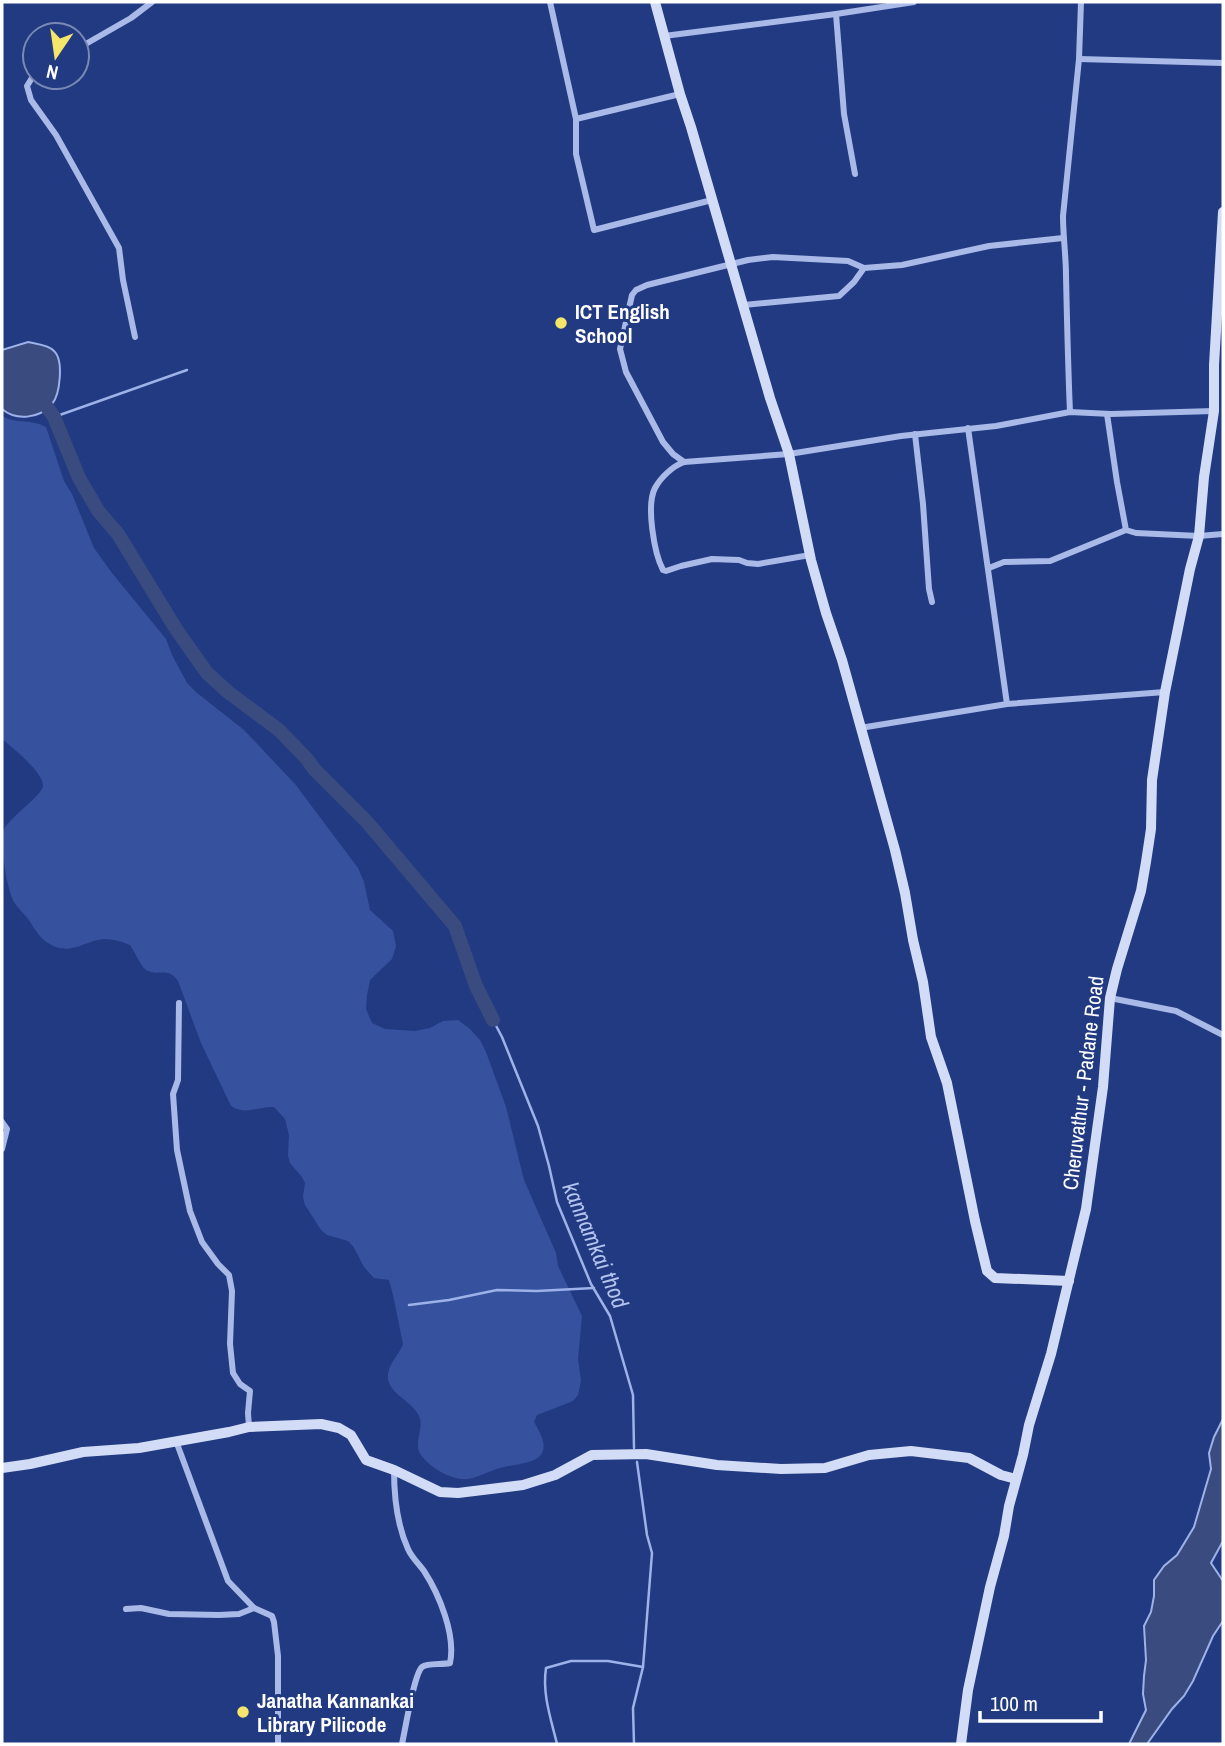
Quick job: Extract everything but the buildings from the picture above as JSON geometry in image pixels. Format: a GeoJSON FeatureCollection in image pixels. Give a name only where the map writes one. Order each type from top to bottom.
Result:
{"type":"FeatureCollection","features":[{"type":"Feature","properties":{"kind":"street"},"geometry":{"type":"LineString","coordinates":[[91,41],[131,18],[152,2]]}},
{"type":"Feature","properties":{"kind":"street"},"geometry":{"type":"LineString","coordinates":[[550,2],[576,119],[576,154],[594,230],[712,200]]}},
{"type":"Feature","properties":{"kind":"street"},"geometry":{"type":"LineString","coordinates":[[654,2],[770,398],[789,454],[825,613],[842,660],[895,850],[923,982],[931,1037],[947,1083],[987,1271],[995,1278],[1069,1281]]}},
{"type":"Feature","properties":{"kind":"street"},"geometry":{"type":"LineString","coordinates":[[664,36],[914,2]]}},
{"type":"Feature","properties":{"kind":"street"},"geometry":{"type":"LineString","coordinates":[[1070,412],[1063,216],[1079,59],[1081,2]]}},
{"type":"Feature","properties":{"kind":"street"},"geometry":{"type":"LineString","coordinates":[[836,14],[844,114],[855,174]]}},
{"type":"Feature","properties":{"kind":"street"},"geometry":{"type":"LineString","coordinates":[[1079,59],[1223,63]]}},
{"type":"Feature","properties":{"kind":"street"},"geometry":{"type":"LineString","coordinates":[[28,91],[31,100],[56,135],[119,248],[135,337]]}},
{"type":"Feature","properties":{"kind":"street"},"geometry":{"type":"LineString","coordinates":[[576,119],[680,94]]}},
{"type":"Feature","properties":{"kind":"street","name":"Cheruvathur - Padane Road"},"geometry":{"type":"LineString","coordinates":[[961,1744],[979,1635],[1029,1425],[1051,1354],[1086,1209],[1103,1087],[1110,998],[1141,891],[1146,862],[1151,829],[1152,780],[1165,692],[1199,536],[1203,477],[1214,411],[1223,212]]}},
{"type":"Feature","properties":{"kind":"street"},"geometry":{"type":"LineString","coordinates":[[684,461],[673,454],[663,442],[623,364],[620,349],[632,295],[636,290],[748,260],[788,258],[848,261],[864,268],[902,265],[989,246],[1063,238]]}},
{"type":"Feature","properties":{"kind":"street"},"geometry":{"type":"LineString","coordinates":[[744,304],[839,296],[864,268]]}},
{"type":"Feature","properties":{"kind":"street"},"geometry":{"type":"LineString","coordinates":[[810,555],[758,564],[712,559],[663,570],[658,561],[653,537],[652,499],[655,488],[674,466],[684,461],[789,454],[915,434],[996,426],[1070,412],[1107,414],[1214,411]]}},
{"type":"Feature","properties":{"kind":"street"},"geometry":{"type":"LineString","coordinates":[[1107,414],[1126,530]]}},
{"type":"Feature","properties":{"kind":"street"},"geometry":{"type":"LineString","coordinates":[[968,428],[1007,704]]}},
{"type":"Feature","properties":{"kind":"street"},"geometry":{"type":"LineString","coordinates":[[915,434],[932,602]]}},
{"type":"Feature","properties":{"kind":"street"},"geometry":{"type":"LineString","coordinates":[[989,568],[1004,562],[1050,561],[1126,530],[1136,533],[1199,536],[1223,534]]}},
{"type":"Feature","properties":{"kind":"street"},"geometry":{"type":"LineString","coordinates":[[860,728],[1007,704],[1165,692]]}},
{"type":"Feature","properties":{"kind":"street"},"geometry":{"type":"LineString","coordinates":[[1110,998],[1176,1011],[1223,1035]]}},
{"type":"Feature","properties":{"kind":"street"},"geometry":{"type":"LineString","coordinates":[[179,1003],[178,1080],[173,1094],[177,1150],[190,1210],[202,1242],[229,1275],[233,1373],[240,1384],[250,1391],[249,1427]]}},
{"type":"Feature","properties":{"kind":"street"},"geometry":{"type":"LineString","coordinates":[[2,1122],[7,1129],[2,1149]]}},
{"type":"Feature","properties":{"kind":"street"},"geometry":{"type":"LineString","coordinates":[[2,1468],[83,1452],[139,1448],[249,1427],[321,1424],[339,1428],[351,1435],[366,1460],[440,1492],[458,1493],[523,1485],[555,1475],[592,1455],[646,1454],[717,1465],[781,1469],[825,1468],[869,1455],[911,1451],[969,1458],[1001,1475],[1016,1479]]}},
{"type":"Feature","properties":{"kind":"street"},"geometry":{"type":"LineString","coordinates":[[176,1441],[228,1581],[254,1608],[272,1616],[278,1656],[278,1744]]}},
{"type":"Feature","properties":{"kind":"street"},"geometry":{"type":"LineString","coordinates":[[394,1470],[400,1526],[408,1549],[436,1592],[446,1619],[451,1645],[450,1663],[424,1665],[420,1669],[402,1744]]}},
{"type":"Feature","properties":{"kind":"street"},"geometry":{"type":"LineString","coordinates":[[126,1608],[169,1614],[219,1615],[239,1614],[254,1608]]}},
{"type":"Feature","properties":{"kind":"shaded area"},"geometry":{"type":"Polygon","coordinates":[[[28,342],[46,346],[54,351],[59,362],[60,377],[52,404],[41,413],[21,417],[2,409],[2,350],[28,342]]]}},
{"type":"Feature","properties":{"kind":"shaded area"},"geometry":{"type":"Polygon","coordinates":[[[2,416],[46,427],[64,481],[94,548],[166,639],[187,683],[244,730],[295,784],[358,868],[370,910],[393,931],[396,946],[392,959],[370,980],[366,1009],[372,1023],[385,1029],[415,1031],[430,1028],[443,1021],[458,1020],[480,1040],[506,1107],[524,1180],[556,1253],[558,1266],[582,1316],[578,1359],[581,1381],[578,1395],[573,1401],[537,1415],[534,1422],[544,1448],[537,1458],[468,1479],[449,1476],[425,1460],[418,1445],[421,1424],[418,1414],[396,1393],[389,1382],[390,1367],[403,1344],[389,1280],[374,1278],[348,1241],[327,1235],[321,1230],[305,1205],[305,1183],[290,1163],[289,1135],[285,1119],[274,1107],[242,1110],[231,1106],[174,977],[167,973],[146,970],[130,945],[118,941],[104,939],[77,947],[56,947],[40,936],[14,902],[4,866],[4,829],[43,786],[33,768],[2,739],[2,416]]]}},
{"type":"Feature","properties":{"kind":"shaded area"},"geometry":{"type":"Polygon","coordinates":[[[1223,1419],[1223,1541],[1211,1563],[1223,1581],[1223,1621],[1184,1696],[1147,1744],[1129,1744],[1146,1710],[1143,1694],[1146,1660],[1144,1626],[1151,1612],[1154,1580],[1164,1566],[1177,1555],[1194,1527],[1211,1469],[1209,1453],[1223,1419]]]}},
{"type":"Feature","properties":{"kind":"waterway"},"geometry":{"type":"LineString","coordinates":[[54,417],[187,370]]}},
{"type":"Feature","properties":{"kind":"waterway"},"geometry":{"type":"LineString","coordinates":[[37,393],[54,417],[79,478],[99,512],[118,534],[176,629],[207,673],[279,730],[367,822],[455,926],[476,986],[493,1020]]}},
{"type":"Feature","properties":{"kind":"waterway","name":"kannamkai thod"},"geometry":{"type":"LineString","coordinates":[[493,1020],[538,1126],[557,1202],[591,1284],[610,1316],[633,1395],[634,1448]]}},
{"type":"Feature","properties":{"kind":"waterway"},"geometry":{"type":"LineString","coordinates":[[409,1305],[497,1290],[594,1288]]}},
{"type":"Feature","properties":{"kind":"waterway","name":"kannamkai thod"},"geometry":{"type":"LineString","coordinates":[[634,1744],[633,1708],[643,1667],[652,1553],[637,1462]]}},
{"type":"Feature","properties":{"kind":"waterway"},"geometry":{"type":"LineString","coordinates":[[557,1744],[546,1697],[546,1668],[571,1661],[608,1661],[643,1667]]}},
{"type":"Feature","properties":{"kind":"place","name":"ICT English School"},"geometry":{"type":"Point","coordinates":[561,323]}},
{"type":"Feature","properties":{"kind":"place","name":"Janatha Kannankai Library Pilicode"},"geometry":{"type":"Point","coordinates":[243,1712]}}]}
